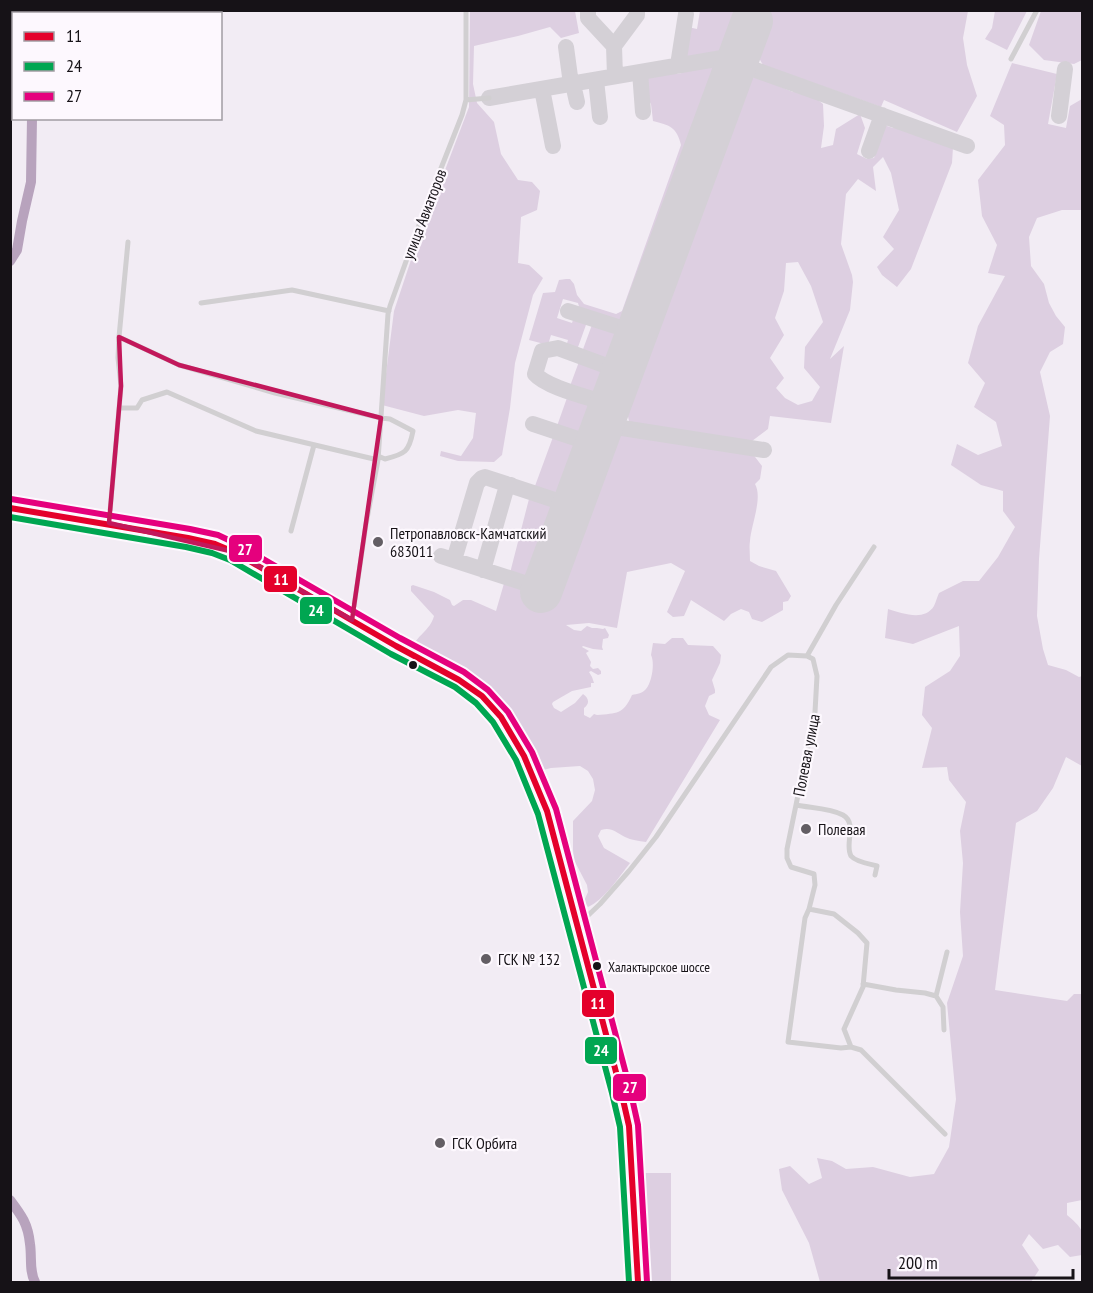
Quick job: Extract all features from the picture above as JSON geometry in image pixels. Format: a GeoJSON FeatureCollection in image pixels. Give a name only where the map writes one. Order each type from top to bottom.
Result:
{"type":"FeatureCollection","features":[{"type":"Feature","properties":{"kind":"street","name":"улица Авиаторов"},"geometry":{"type":"LineString","coordinates":[[352,620],[378,458],[389,311],[466,100],[466,10]]}},
{"type":"Feature","properties":{"kind":"street"},"geometry":{"type":"LineString","coordinates":[[1011,59],[1037,10]]}},
{"type":"Feature","properties":{"kind":"street"},"geometry":{"type":"LineString","coordinates":[[466,100],[489,98]]}},
{"type":"Feature","properties":{"kind":"street"},"geometry":{"type":"LineString","coordinates":[[109,523],[121,386],[118,358],[119,337],[129,242]]}},
{"type":"Feature","properties":{"kind":"street"},"geometry":{"type":"LineString","coordinates":[[201,303],[292,290],[389,311]]}},
{"type":"Feature","properties":{"kind":"street"},"geometry":{"type":"LineString","coordinates":[[119,337],[179,365],[275,393],[390,419],[413,431],[411,444],[402,455],[385,459],[256,431],[167,392],[142,400],[137,408],[119,408]]}},
{"type":"Feature","properties":{"kind":"street"},"geometry":{"type":"LineString","coordinates":[[291,531],[314,445]]}},
{"type":"Feature","properties":{"kind":"street"},"geometry":{"type":"LineString","coordinates":[[10,508],[188,538],[215,544],[234,552],[470,685],[500,716],[525,761],[547,811],[629,1126],[638,1282]]}},
{"type":"Feature","properties":{"kind":"street"},"geometry":{"type":"LineString","coordinates":[[577,926],[600,904],[656,837],[771,667],[788,655],[807,656],[831,612],[874,547]]}},
{"type":"Feature","properties":{"kind":"street","name":"Полевая улица"},"geometry":{"type":"LineString","coordinates":[[807,656],[813,659],[818,676],[815,712],[787,858],[791,867],[814,874],[815,885],[809,909]]}},
{"type":"Feature","properties":{"kind":"street"},"geometry":{"type":"LineString","coordinates":[[796,805],[845,816],[851,830],[849,849],[851,856],[878,866],[875,875]]}},
{"type":"Feature","properties":{"kind":"street"},"geometry":{"type":"LineString","coordinates":[[850,1047],[844,1029],[863,984],[867,943],[834,914],[809,909],[805,918],[788,1042],[861,1050],[945,1134]]}},
{"type":"Feature","properties":{"kind":"street"},"geometry":{"type":"LineString","coordinates":[[936,996],[946,952]]}},
{"type":"Feature","properties":{"kind":"street"},"geometry":{"type":"LineString","coordinates":[[863,984],[936,996],[943,1007],[944,1030]]}},
{"type":"Feature","properties":{"kind":"highlighted area"},"geometry":{"type":"Polygon","coordinates":[[[119,337],[179,365],[381,418],[352,620],[234,552],[109,523],[121,386],[119,337]]]}},
{"type":"Feature","properties":{"kind":"shaded area"},"geometry":{"type":"Polygon","coordinates":[[[470,11],[575,11],[579,33],[561,38],[550,27],[474,46],[473,84],[477,103],[494,122],[501,154],[518,180],[532,182],[540,191],[537,210],[521,217],[518,263],[529,265],[543,278],[533,295],[515,363],[502,455],[494,462],[458,461],[440,456],[441,451],[461,456],[473,438],[476,413],[458,410],[424,416],[382,405],[394,311],[469,107],[470,11]]]}},
{"type":"Feature","properties":{"kind":"shaded area"},"geometry":{"type":"Polygon","coordinates":[[[700,11],[968,11],[963,38],[967,65],[977,96],[957,132],[884,100],[881,107],[763,65],[756,53],[766,23],[739,14],[724,53],[689,60],[683,56],[688,27],[697,29],[700,11]]]}},
{"type":"Feature","properties":{"kind":"shaded area"},"geometry":{"type":"Polygon","coordinates":[[[995,11],[1027,11],[1007,50],[985,39],[992,28],[995,11]]]}},
{"type":"Feature","properties":{"kind":"shaded area"},"geometry":{"type":"Polygon","coordinates":[[[1041,11],[1082,11],[1082,60],[1074,64],[1044,60],[1029,45],[1041,11]]]}},
{"type":"Feature","properties":{"kind":"shaded area"},"geometry":{"type":"Polygon","coordinates":[[[1012,63],[1057,74],[1048,124],[1066,128],[1070,106],[1082,99],[1082,210],[1062,210],[1037,218],[1029,237],[1031,266],[1044,284],[1049,303],[1065,327],[1063,344],[1050,352],[1040,372],[1050,416],[1037,616],[1048,665],[1066,670],[1079,677],[1082,676],[1082,766],[1066,757],[1053,788],[1037,811],[1016,823],[995,990],[1067,1001],[1074,994],[1082,994],[1082,1200],[1067,1203],[1067,1215],[1082,1232],[1082,1255],[1070,1257],[1058,1245],[1043,1249],[1029,1234],[1022,1245],[1039,1270],[1031,1282],[820,1282],[809,1243],[782,1190],[779,1169],[790,1166],[809,1184],[822,1178],[817,1158],[832,1161],[846,1169],[873,1167],[910,1177],[934,1174],[949,1147],[956,1099],[947,1003],[963,956],[960,912],[963,863],[960,831],[966,802],[949,780],[947,767],[922,768],[932,728],[922,715],[925,687],[950,671],[960,656],[959,626],[913,644],[885,638],[888,609],[912,615],[925,614],[934,606],[939,593],[963,581],[979,581],[998,557],[1015,527],[1003,511],[1003,491],[981,485],[951,465],[957,444],[978,455],[1002,446],[996,422],[974,407],[985,383],[968,363],[978,326],[1005,276],[988,273],[997,245],[982,216],[978,180],[1005,145],[1004,125],[990,116],[1012,63]]]}},
{"type":"Feature","properties":{"kind":"shaded area"},"geometry":{"type":"Polygon","coordinates":[[[711,65],[718,69],[625,325],[583,312],[578,303],[563,299],[557,318],[572,323],[574,317],[587,322],[577,350],[566,347],[568,340],[551,335],[548,345],[529,340],[543,293],[555,292],[559,280],[570,279],[584,304],[616,314],[622,311],[681,145],[672,128],[653,121],[651,104],[646,96],[645,79],[650,73],[672,70],[676,74],[688,68],[711,65]]]}},
{"type":"Feature","properties":{"kind":"shaded area"},"geometry":{"type":"Polygon","coordinates":[[[755,76],[793,92],[804,89],[823,104],[824,126],[821,148],[833,145],[836,129],[860,114],[865,128],[857,154],[867,159],[874,158],[878,148],[878,135],[884,125],[893,128],[898,125],[939,137],[953,147],[952,163],[911,269],[897,287],[882,275],[877,267],[894,249],[883,237],[899,210],[891,173],[883,157],[873,167],[876,191],[858,179],[846,194],[841,244],[853,282],[850,310],[830,359],[844,346],[831,423],[770,416],[768,429],[752,441],[635,425],[629,421],[626,408],[744,84],[755,76]],[[798,262],[786,263],[784,291],[775,318],[784,335],[770,358],[784,378],[776,388],[785,398],[798,405],[812,401],[820,387],[804,368],[805,347],[823,322],[811,286],[798,262]]]}},
{"type":"Feature","properties":{"kind":"shaded area"},"geometry":{"type":"Polygon","coordinates":[[[593,322],[622,333],[611,363],[582,352],[593,322]]]}},
{"type":"Feature","properties":{"kind":"shaded area"},"geometry":{"type":"Polygon","coordinates":[[[580,359],[608,370],[598,396],[570,386],[580,359]]]}},
{"type":"Feature","properties":{"kind":"shaded area"},"geometry":{"type":"Polygon","coordinates":[[[568,395],[595,405],[583,436],[557,426],[568,395]]]}},
{"type":"Feature","properties":{"kind":"shaded area"},"geometry":{"type":"Polygon","coordinates":[[[626,432],[752,453],[762,466],[760,479],[755,484],[758,497],[750,543],[750,561],[776,571],[791,596],[788,601],[783,602],[783,610],[762,622],[752,619],[749,612],[741,609],[724,621],[691,600],[684,616],[673,617],[667,612],[685,571],[671,563],[627,572],[617,628],[589,623],[566,625],[581,631],[587,626],[605,628],[609,635],[608,638],[603,639],[603,650],[582,647],[589,651],[586,653],[591,662],[590,666],[601,671],[598,675],[589,672],[594,683],[591,683],[591,687],[572,691],[552,704],[561,712],[575,703],[583,694],[588,701],[584,708],[584,715],[590,718],[594,714],[619,712],[626,706],[632,695],[646,689],[652,672],[653,643],[665,644],[672,638],[683,638],[688,645],[713,646],[721,655],[712,680],[715,693],[709,696],[705,706],[709,715],[720,720],[646,842],[627,838],[611,830],[601,830],[598,836],[604,848],[630,863],[605,894],[588,907],[584,901],[588,892],[587,885],[574,860],[573,821],[592,801],[595,790],[593,779],[588,771],[580,766],[539,771],[513,723],[488,694],[479,686],[415,650],[413,647],[415,643],[434,616],[411,591],[411,586],[434,592],[450,600],[454,606],[463,600],[471,600],[496,611],[505,580],[555,597],[613,437],[626,432]]]}},
{"type":"Feature","properties":{"kind":"shaded area"},"geometry":{"type":"Polygon","coordinates":[[[553,437],[580,447],[561,496],[535,486],[553,437]]]}},
{"type":"Feature","properties":{"kind":"shaded area"},"geometry":{"type":"Polygon","coordinates":[[[530,495],[558,505],[531,580],[510,573],[530,495]]]}},
{"type":"Feature","properties":{"kind":"shaded area"},"geometry":{"type":"Polygon","coordinates":[[[638,1173],[671,1173],[671,1282],[641,1282],[638,1173]]]}},
{"type":"Feature","properties":{"kind":"waterway"},"geometry":{"type":"LineString","coordinates":[[10,261],[17,250],[31,182],[32,120]]}},
{"type":"Feature","properties":{"kind":"waterway"},"geometry":{"type":"LineString","coordinates":[[10,1200],[28,1231],[35,1282]]}},
{"type":"Feature","properties":{"kind":"taxiway"},"geometry":{"type":"LineString","coordinates":[[615,76],[614,46],[637,15],[637,10]]}},
{"type":"Feature","properties":{"kind":"taxiway"},"geometry":{"type":"LineString","coordinates":[[588,12],[588,18],[614,46]]}},
{"type":"Feature","properties":{"kind":"taxiway"},"geometry":{"type":"LineString","coordinates":[[678,65],[686,14]]}},
{"type":"Feature","properties":{"kind":"taxiway"},"geometry":{"type":"LineString","coordinates":[[566,47],[571,84]]}},
{"type":"Feature","properties":{"kind":"taxiway"},"geometry":{"type":"LineString","coordinates":[[489,98],[722,58],[967,146]]}},
{"type":"Feature","properties":{"kind":"taxiway"},"geometry":{"type":"LineString","coordinates":[[1059,116],[1065,69]]}},
{"type":"Feature","properties":{"kind":"taxiway"},"geometry":{"type":"LineString","coordinates":[[640,72],[643,112]]}},
{"type":"Feature","properties":{"kind":"taxiway"},"geometry":{"type":"LineString","coordinates":[[596,80],[600,117]]}},
{"type":"Feature","properties":{"kind":"taxiway"},"geometry":{"type":"LineString","coordinates":[[573,84],[577,102]]}},
{"type":"Feature","properties":{"kind":"taxiway"},"geometry":{"type":"LineString","coordinates":[[542,89],[553,146]]}},
{"type":"Feature","properties":{"kind":"taxiway"},"geometry":{"type":"LineString","coordinates":[[869,151],[882,115]]}},
{"type":"Feature","properties":{"kind":"taxiway"},"geometry":{"type":"LineString","coordinates":[[568,311],[637,333]]}},
{"type":"Feature","properties":{"kind":"taxiway"},"geometry":{"type":"LineString","coordinates":[[611,405],[559,388],[541,379],[535,374],[542,351],[558,348],[623,372]]}},
{"type":"Feature","properties":{"kind":"taxiway"},"geometry":{"type":"LineString","coordinates":[[533,424],[596,445]]}},
{"type":"Feature","properties":{"kind":"taxiway"},"geometry":{"type":"LineString","coordinates":[[603,425],[764,450]]}},
{"type":"Feature","properties":{"kind":"taxiway"},"geometry":{"type":"LineString","coordinates":[[454,560],[477,483],[482,478],[485,477],[573,506]]}},
{"type":"Feature","properties":{"kind":"taxiway"},"geometry":{"type":"LineString","coordinates":[[483,570],[506,489],[511,485]]}},
{"type":"Feature","properties":{"kind":"taxiway"},"geometry":{"type":"LineString","coordinates":[[441,556],[543,589]]}},
{"type":"Feature","properties":{"kind":"runway"},"geometry":{"type":"LineString","coordinates":[[541,592],[752,21]]}},
{"type":"Feature","properties":{"kind":"transit line","name":"27"},"geometry":{"type":"LineString","coordinates":[[11,499],[218,535],[464,672],[488,690],[508,712],[532,752],[556,809],[630,1089],[638,1125],[647,1282]]}},
{"type":"Feature","properties":{"kind":"transit line","name":"11"},"geometry":{"type":"LineString","coordinates":[[10,508],[188,538],[215,544],[234,552],[459,680],[482,696],[501,717],[524,756],[547,811],[621,1091],[629,1126],[638,1282]]}},
{"type":"Feature","properties":{"kind":"transit line","name":"24"},"geometry":{"type":"LineString","coordinates":[[10,517],[186,547],[230,560],[391,654],[455,687],[476,703],[493,722],[516,760],[538,814],[612,1093],[620,1127],[629,1282]]}},
{"type":"Feature","properties":{"kind":"place","name":"Петропавловск-Камчатский 683011"},"geometry":{"type":"Point","coordinates":[378,542]}},
{"type":"Feature","properties":{"kind":"place","name":"Полевая"},"geometry":{"type":"Point","coordinates":[806,829]}},
{"type":"Feature","properties":{"kind":"place","name":"ГСК № 132"},"geometry":{"type":"Point","coordinates":[486,959]}},
{"type":"Feature","properties":{"kind":"place","name":"Халактырское шоссе"},"geometry":{"type":"Point","coordinates":[597,966]}},
{"type":"Feature","properties":{"kind":"place","name":"ГСК Орбита"},"geometry":{"type":"Point","coordinates":[440,1143]}}]}
